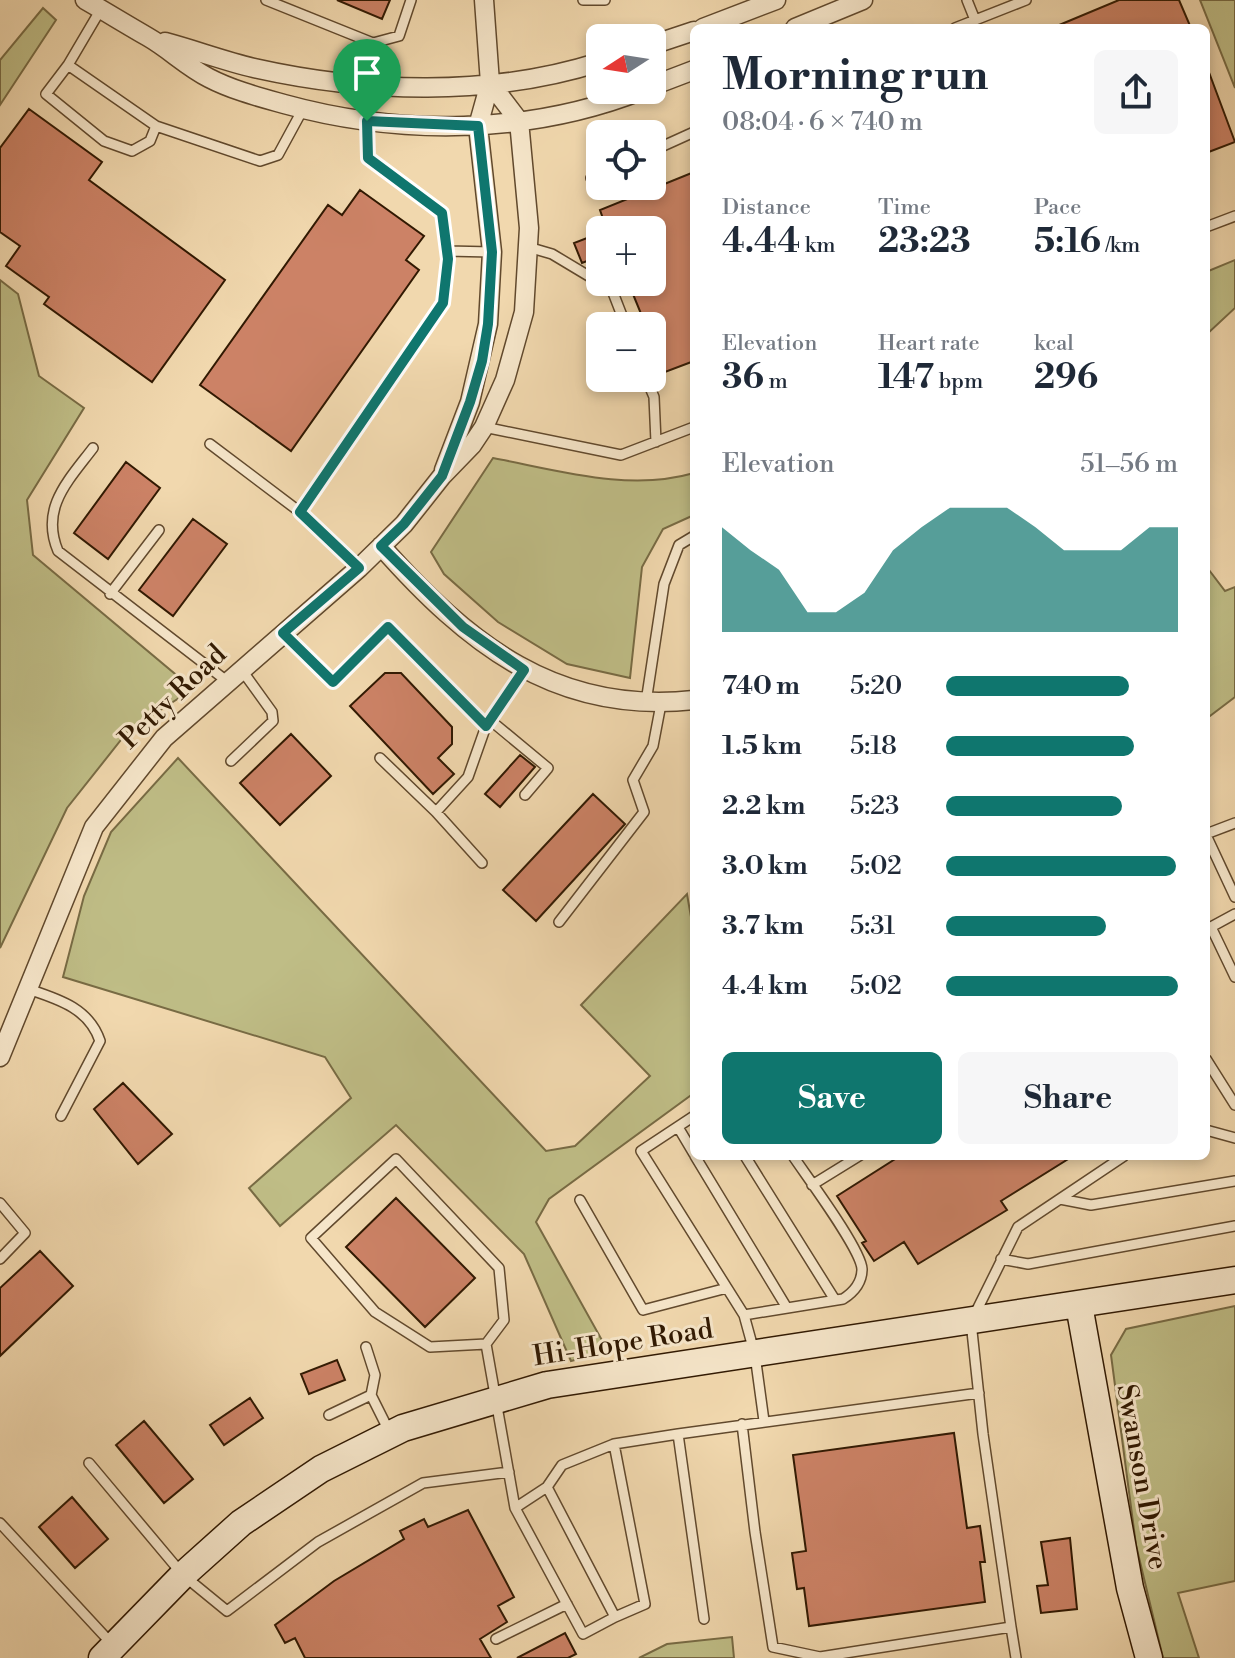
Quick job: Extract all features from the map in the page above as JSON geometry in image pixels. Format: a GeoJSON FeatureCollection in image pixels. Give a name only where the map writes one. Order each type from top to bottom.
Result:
{"type":"FeatureCollection","features":[{"type":"Feature","properties":{"kind":"street","name":"Petty Road"},"geometry":{"type":"LineString","coordinates":[[442,476],[470,402],[482,361],[488,324],[492,252],[478,126],[490,83],[484,0]]}},
{"type":"Feature","properties":{"kind":"street"},"geometry":{"type":"LineString","coordinates":[[717,24],[776,0]]}},
{"type":"Feature","properties":{"kind":"street"},"geometry":{"type":"LineString","coordinates":[[805,24],[863,0]]}},
{"type":"Feature","properties":{"kind":"street"},"geometry":{"type":"LineString","coordinates":[[93,5],[147,36],[208,78],[249,94],[346,120],[478,126],[599,104]]}},
{"type":"Feature","properties":{"kind":"street"},"geometry":{"type":"LineString","coordinates":[[666,40],[690,32]]}},
{"type":"Feature","properties":{"kind":"street"},"geometry":{"type":"LineString","coordinates":[[147,36],[268,70],[364,85],[460,86],[535,78],[586,65]]}},
{"type":"Feature","properties":{"kind":"street"},"geometry":{"type":"LineString","coordinates":[[666,81],[690,72]]}},
{"type":"Feature","properties":{"kind":"street"},"geometry":{"type":"LineString","coordinates":[[490,83],[519,121]]}},
{"type":"Feature","properties":{"kind":"street","name":"Petty Road"},"geometry":{"type":"LineString","coordinates":[[0,1057],[94,827],[164,738],[359,568],[404,524],[484,427],[505,380],[524,312],[528,247],[519,121]]}},
{"type":"Feature","properties":{"kind":"street"},"geometry":{"type":"LineString","coordinates":[[381,546],[463,627],[524,670],[563,689],[653,703],[690,700]]}},
{"type":"Feature","properties":{"kind":"street","name":"Hi-Hope Road"},"geometry":{"type":"LineString","coordinates":[[107,1652],[183,1575],[241,1523],[281,1494],[361,1447],[390,1434],[497,1398],[547,1385],[1235,1280]]}},
{"type":"Feature","properties":{"kind":"street","name":"Swanson Drive"},"geometry":{"type":"LineString","coordinates":[[1079,1305],[1130,1588],[1149,1658]]}},
{"type":"Feature","properties":{"kind":"lane"},"geometry":{"type":"LineString","coordinates":[[266,0],[373,43],[399,36],[411,0]]}},
{"type":"Feature","properties":{"kind":"lane"},"geometry":{"type":"LineString","coordinates":[[583,0],[605,0]]}},
{"type":"Feature","properties":{"kind":"lane"},"geometry":{"type":"LineString","coordinates":[[967,0],[975,20]]}},
{"type":"Feature","properties":{"kind":"lane"},"geometry":{"type":"LineString","coordinates":[[965,24],[1026,0]]}},
{"type":"Feature","properties":{"kind":"lane"},"geometry":{"type":"LineString","coordinates":[[93,5],[68,65],[46,94],[104,141],[132,151],[150,141],[156,126]]}},
{"type":"Feature","properties":{"kind":"lane"},"geometry":{"type":"LineString","coordinates":[[68,65],[156,126],[260,161],[278,155],[303,109]]}},
{"type":"Feature","properties":{"kind":"lane"},"geometry":{"type":"LineString","coordinates":[[300,512],[443,303],[447,251],[442,213],[368,158],[367,121]]}},
{"type":"Feature","properties":{"kind":"lane"},"geometry":{"type":"LineString","coordinates":[[666,145],[690,134]]}},
{"type":"Feature","properties":{"kind":"lane"},"geometry":{"type":"LineString","coordinates":[[1210,225],[1235,216]]}},
{"type":"Feature","properties":{"kind":"lane"},"geometry":{"type":"LineString","coordinates":[[528,247],[552,254],[612,290],[621,312]]}},
{"type":"Feature","properties":{"kind":"lane"},"geometry":{"type":"LineString","coordinates":[[447,251],[492,252]]}},
{"type":"Feature","properties":{"kind":"lane"},"geometry":{"type":"LineString","coordinates":[[652,392],[656,442]]}},
{"type":"Feature","properties":{"kind":"lane"},"geometry":{"type":"LineString","coordinates":[[484,427],[621,455],[690,429]]}},
{"type":"Feature","properties":{"kind":"lane"},"geometry":{"type":"LineString","coordinates":[[210,444],[300,512],[359,568]]}},
{"type":"Feature","properties":{"kind":"lane"},"geometry":{"type":"LineString","coordinates":[[93,448],[57,496],[51,522],[52,537],[64,559],[110,594],[234,676],[272,712],[273,721],[231,761]]}},
{"type":"Feature","properties":{"kind":"lane"},"geometry":{"type":"LineString","coordinates":[[110,594],[159,530]]}},
{"type":"Feature","properties":{"kind":"lane"},"geometry":{"type":"LineString","coordinates":[[559,922],[644,812],[633,780],[653,746],[653,703],[664,584],[679,545],[690,538]]}},
{"type":"Feature","properties":{"kind":"lane"},"geometry":{"type":"LineString","coordinates":[[283,633],[333,682],[388,627],[488,723],[548,768],[525,795]]}},
{"type":"Feature","properties":{"kind":"lane"},"geometry":{"type":"LineString","coordinates":[[436,812],[468,777],[488,723],[524,670]]}},
{"type":"Feature","properties":{"kind":"lane"},"geometry":{"type":"LineString","coordinates":[[380,758],[436,812],[482,863]]}},
{"type":"Feature","properties":{"kind":"lane"},"geometry":{"type":"LineString","coordinates":[[1210,832],[1235,823]]}},
{"type":"Feature","properties":{"kind":"lane"},"geometry":{"type":"LineString","coordinates":[[1210,843],[1235,897]]}},
{"type":"Feature","properties":{"kind":"lane"},"geometry":{"type":"LineString","coordinates":[[1235,914],[1211,927],[1235,977]]}},
{"type":"Feature","properties":{"kind":"lane"},"geometry":{"type":"LineString","coordinates":[[28,989],[66,1002],[86,1016],[100,1041],[61,1116]]}},
{"type":"Feature","properties":{"kind":"lane"},"geometry":{"type":"LineString","coordinates":[[1210,1065],[1235,1105]]}},
{"type":"Feature","properties":{"kind":"lane"},"geometry":{"type":"LineString","coordinates":[[690,1119],[641,1151],[744,1315],[755,1355],[764,1421]]}},
{"type":"Feature","properties":{"kind":"lane"},"geometry":{"type":"LineString","coordinates":[[678,1127],[690,1147]]}},
{"type":"Feature","properties":{"kind":"lane"},"geometry":{"type":"LineString","coordinates":[[1210,1131],[1235,1138]]}},
{"type":"Feature","properties":{"kind":"lane"},"geometry":{"type":"LineString","coordinates":[[486,1344],[430,1347],[375,1312],[311,1238],[396,1159],[499,1268],[504,1320],[486,1344],[515,1508],[583,1634],[645,1604],[614,1444]]}},
{"type":"Feature","properties":{"kind":"lane"},"geometry":{"type":"LineString","coordinates":[[698,1160],[787,1308]]}},
{"type":"Feature","properties":{"kind":"lane"},"geometry":{"type":"LineString","coordinates":[[748,1160],[835,1300]]}},
{"type":"Feature","properties":{"kind":"lane"},"geometry":{"type":"LineString","coordinates":[[744,1315],[835,1300],[854,1292],[862,1270],[860,1258],[796,1160]]}},
{"type":"Feature","properties":{"kind":"lane"},"geometry":{"type":"LineString","coordinates":[[812,1185],[853,1160]]}},
{"type":"Feature","properties":{"kind":"lane"},"geometry":{"type":"LineString","coordinates":[[1016,1658],[971,1322],[1018,1227],[1118,1160]]}},
{"type":"Feature","properties":{"kind":"lane"},"geometry":{"type":"LineString","coordinates":[[1060,1199],[1091,1205],[1235,1181]]}},
{"type":"Feature","properties":{"kind":"lane"},"geometry":{"type":"LineString","coordinates":[[580,1200],[643,1310],[727,1288]]}},
{"type":"Feature","properties":{"kind":"lane"},"geometry":{"type":"LineString","coordinates":[[0,1203],[25,1233],[0,1259]]}},
{"type":"Feature","properties":{"kind":"lane"},"geometry":{"type":"LineString","coordinates":[[1001,1259],[1028,1264],[1235,1226]]}},
{"type":"Feature","properties":{"kind":"lane"},"geometry":{"type":"LineString","coordinates":[[366,1347],[375,1375],[371,1395],[390,1434]]}},
{"type":"Feature","properties":{"kind":"lane"},"geometry":{"type":"LineString","coordinates":[[515,1508],[547,1487],[562,1465],[614,1444],[979,1393]]}},
{"type":"Feature","properties":{"kind":"lane"},"geometry":{"type":"LineString","coordinates":[[329,1415],[371,1395]]}},
{"type":"Feature","properties":{"kind":"lane"},"geometry":{"type":"LineString","coordinates":[[742,1424],[773,1647],[820,1657],[1011,1627]]}},
{"type":"Feature","properties":{"kind":"lane"},"geometry":{"type":"LineString","coordinates":[[678,1434],[704,1619]]}},
{"type":"Feature","properties":{"kind":"lane"},"geometry":{"type":"LineString","coordinates":[[89,1463],[183,1575],[227,1611],[318,1542],[423,1483],[509,1472]]}},
{"type":"Feature","properties":{"kind":"lane"},"geometry":{"type":"LineString","coordinates":[[547,1487],[615,1617]]}},
{"type":"Feature","properties":{"kind":"lane"},"geometry":{"type":"LineString","coordinates":[[0,1523],[107,1652]]}},
{"type":"Feature","properties":{"kind":"lane"},"geometry":{"type":"LineString","coordinates":[[496,1639],[567,1604]]}},
{"type":"Feature","properties":{"kind":"shaded area"},"geometry":{"type":"Polygon","coordinates":[[[1200,0],[1235,0],[1235,88],[1210,24],[1200,0]]]}},
{"type":"Feature","properties":{"kind":"shaded area"},"geometry":{"type":"Polygon","coordinates":[[[43,8],[56,20],[0,105],[0,60],[43,8]]]}},
{"type":"Feature","properties":{"kind":"shaded area"},"geometry":{"type":"Polygon","coordinates":[[[1235,260],[1235,308],[1210,331],[1210,270],[1235,260]]]}},
{"type":"Feature","properties":{"kind":"shaded area"},"geometry":{"type":"Polygon","coordinates":[[[0,280],[18,294],[39,376],[84,408],[27,500],[33,555],[193,689],[128,731],[67,808],[0,948],[0,280]]]}},
{"type":"Feature","properties":{"kind":"shaded area"},"geometry":{"type":"Polygon","coordinates":[[[493,458],[619,480],[690,474],[690,517],[663,529],[642,567],[630,678],[567,664],[498,622],[444,574],[431,552],[493,458]]]}},
{"type":"Feature","properties":{"kind":"shaded area"},"geometry":{"type":"Polygon","coordinates":[[[1210,571],[1225,591],[1235,587],[1235,697],[1210,716],[1210,571]]]}},
{"type":"Feature","properties":{"kind":"shaded area"},"geometry":{"type":"Polygon","coordinates":[[[178,758],[546,1151],[575,1146],[650,1076],[581,1005],[687,894],[690,911],[690,1096],[549,1199],[536,1222],[608,1351],[571,1361],[524,1254],[396,1125],[280,1226],[249,1188],[351,1098],[325,1057],[63,977],[84,896],[111,832],[178,758]]]}},
{"type":"Feature","properties":{"kind":"shaded area"},"geometry":{"type":"Polygon","coordinates":[[[1235,1306],[1235,1581],[1178,1593],[1199,1658],[1163,1658],[1136,1545],[1111,1355],[1126,1329],[1235,1306]]]}},
{"type":"Feature","properties":{"kind":"shaded area"},"geometry":{"type":"Polygon","coordinates":[[[732,1637],[734,1658],[639,1658],[667,1644],[732,1637]]]}},
{"type":"Feature","properties":{"kind":"building"},"geometry":{"type":"Polygon","coordinates":[[[337,0],[390,0],[382,19],[337,0]]]}},
{"type":"Feature","properties":{"kind":"building"},"geometry":{"type":"Polygon","coordinates":[[[1119,0],[1179,0],[1189,24],[1062,24],[1119,0]]]}},
{"type":"Feature","properties":{"kind":"building"},"geometry":{"type":"Polygon","coordinates":[[[1210,75],[1235,142],[1210,151],[1210,75]]]}},
{"type":"Feature","properties":{"kind":"building"},"geometry":{"type":"Polygon","coordinates":[[[29,109],[102,162],[89,180],[225,280],[152,382],[44,304],[49,297],[6,266],[20,246],[0,232],[0,148],[29,109]]]}},
{"type":"Feature","properties":{"kind":"building"},"geometry":{"type":"Polygon","coordinates":[[[690,174],[690,363],[666,372],[666,312],[640,312],[634,296],[666,296],[666,216],[602,216],[600,210],[625,200],[666,200],[666,183],[690,174]]]}},
{"type":"Feature","properties":{"kind":"building"},"geometry":{"type":"Polygon","coordinates":[[[360,190],[424,236],[406,260],[419,270],[291,451],[200,385],[328,205],[342,215],[360,190]]]}},
{"type":"Feature","properties":{"kind":"building"},"geometry":{"type":"Polygon","coordinates":[[[586,238],[586,261],[582,263],[574,243],[586,238]]]}},
{"type":"Feature","properties":{"kind":"building"},"geometry":{"type":"Polygon","coordinates":[[[126,462],[160,488],[108,559],[74,533],[126,462]]]}},
{"type":"Feature","properties":{"kind":"building"},"geometry":{"type":"Polygon","coordinates":[[[193,519],[227,544],[173,616],[139,590],[193,519]]]}},
{"type":"Feature","properties":{"kind":"building"},"geometry":{"type":"Polygon","coordinates":[[[385,673],[401,673],[452,727],[452,744],[438,758],[454,774],[433,794],[350,706],[385,673]]]}},
{"type":"Feature","properties":{"kind":"building"},"geometry":{"type":"Polygon","coordinates":[[[291,734],[331,776],[280,825],[240,783],[291,734]]]}},
{"type":"Feature","properties":{"kind":"building"},"geometry":{"type":"Polygon","coordinates":[[[520,755],[535,767],[500,807],[485,794],[520,755]]]}},
{"type":"Feature","properties":{"kind":"building"},"geometry":{"type":"Polygon","coordinates":[[[593,794],[625,824],[536,921],[503,890],[593,794]]]}},
{"type":"Feature","properties":{"kind":"building"},"geometry":{"type":"Polygon","coordinates":[[[123,1083],[172,1134],[138,1164],[94,1109],[123,1083]]]}},
{"type":"Feature","properties":{"kind":"building"},"geometry":{"type":"Polygon","coordinates":[[[894,1160],[1067,1160],[1001,1201],[1007,1210],[918,1264],[904,1242],[874,1261],[862,1243],[866,1241],[837,1196],[894,1160]]]}},
{"type":"Feature","properties":{"kind":"building"},"geometry":{"type":"Polygon","coordinates":[[[396,1198],[475,1278],[425,1327],[346,1247],[396,1198]]]}},
{"type":"Feature","properties":{"kind":"building"},"geometry":{"type":"Polygon","coordinates":[[[40,1251],[73,1286],[0,1356],[0,1288],[40,1251]]]}},
{"type":"Feature","properties":{"kind":"building"},"geometry":{"type":"Polygon","coordinates":[[[337,1360],[345,1380],[309,1394],[301,1374],[337,1360]]]}},
{"type":"Feature","properties":{"kind":"building"},"geometry":{"type":"Polygon","coordinates":[[[250,1398],[263,1418],[224,1445],[210,1425],[250,1398]]]}},
{"type":"Feature","properties":{"kind":"building"},"geometry":{"type":"Polygon","coordinates":[[[144,1421],[193,1479],[164,1503],[116,1445],[144,1421]]]}},
{"type":"Feature","properties":{"kind":"building"},"geometry":{"type":"Polygon","coordinates":[[[954,1433],[967,1528],[980,1526],[985,1562],[980,1562],[985,1602],[809,1626],[804,1588],[797,1589],[792,1553],[806,1551],[793,1455],[954,1433]]]}},
{"type":"Feature","properties":{"kind":"building"},"geometry":{"type":"Polygon","coordinates":[[[72,1497],[108,1539],[75,1568],[39,1527],[72,1497]]]}},
{"type":"Feature","properties":{"kind":"building"},"geometry":{"type":"Polygon","coordinates":[[[468,1510],[514,1597],[498,1606],[507,1622],[480,1639],[491,1658],[305,1658],[295,1638],[285,1643],[275,1625],[334,1581],[404,1539],[400,1531],[424,1519],[428,1527],[468,1510]]]}},
{"type":"Feature","properties":{"kind":"building"},"geometry":{"type":"Polygon","coordinates":[[[1070,1538],[1077,1609],[1041,1613],[1037,1586],[1048,1585],[1041,1542],[1070,1538]]]}},
{"type":"Feature","properties":{"kind":"building"},"geometry":{"type":"Polygon","coordinates":[[[565,1633],[576,1654],[568,1658],[517,1658],[565,1633]]]}},
{"type":"Feature","properties":{"kind":"route"},"geometry":{"type":"LineString","coordinates":[[367,121],[441,127],[478,126],[492,252],[488,324],[482,361],[442,476],[404,524],[381,546],[463,627],[524,670],[486,726],[388,627],[333,682],[283,633],[359,568],[300,512],[443,303],[448,259],[442,213],[368,158],[367,121]]}}]}
